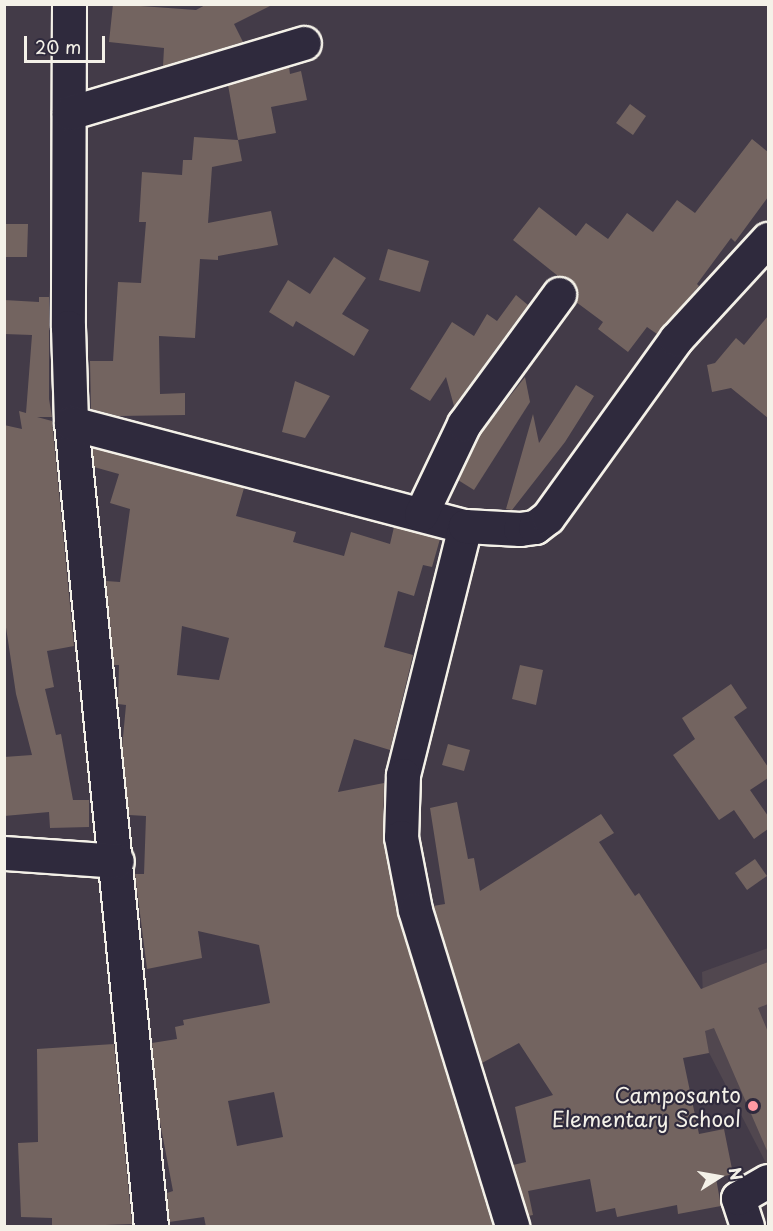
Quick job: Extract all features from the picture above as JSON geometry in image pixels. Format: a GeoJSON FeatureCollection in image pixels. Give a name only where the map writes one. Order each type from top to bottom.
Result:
{"type":"FeatureCollection","features":[{"type":"Feature","properties":{"kind":"street"},"geometry":{"type":"LineString","coordinates":[[69,4],[71,423],[117,861],[151,1227]]}},
{"type":"Feature","properties":{"kind":"street"},"geometry":{"type":"LineString","coordinates":[[69,113],[304,43]]}},
{"type":"Feature","properties":{"kind":"street"},"geometry":{"type":"LineString","coordinates":[[71,423],[465,526],[520,529],[535,527],[548,517],[676,339],[768,239]]}},
{"type":"Feature","properties":{"kind":"street"},"geometry":{"type":"LineString","coordinates":[[421,514],[464,424],[559,294]]}},
{"type":"Feature","properties":{"kind":"street"},"geometry":{"type":"LineString","coordinates":[[465,526],[403,775],[401,837],[415,910],[512,1227]]}},
{"type":"Feature","properties":{"kind":"street"},"geometry":{"type":"LineString","coordinates":[[4,853],[117,861]]}},
{"type":"Feature","properties":{"kind":"street"},"geometry":{"type":"LineString","coordinates":[[747,1227],[738,1207],[738,1198],[768,1181]]}},
{"type":"Feature","properties":{"kind":"shaded area","name":"Camposanto Elementary School"},"geometry":{"type":"Polygon","coordinates":[[[768,948],[768,1167],[705,1045],[702,972],[768,948]]]}},
{"type":"Feature","properties":{"kind":"building"},"geometry":{"type":"Polygon","coordinates":[[[113,4],[196,10],[207,4],[274,4],[234,24],[243,42],[163,66],[164,48],[109,42],[113,4]]]}},
{"type":"Feature","properties":{"kind":"building"},"geometry":{"type":"Polygon","coordinates":[[[289,67],[290,74],[301,71],[307,100],[271,107],[276,133],[238,140],[228,85],[289,67]]]}},
{"type":"Feature","properties":{"kind":"building"},"geometry":{"type":"Polygon","coordinates":[[[630,104],[646,116],[633,135],[616,123],[630,104]]]}},
{"type":"Feature","properties":{"kind":"building"},"geometry":{"type":"Polygon","coordinates":[[[194,137],[238,140],[242,161],[212,167],[208,223],[271,211],[278,245],[218,256],[218,260],[200,259],[195,338],[159,336],[160,394],[185,393],[185,415],[118,416],[91,409],[90,361],[113,361],[118,282],[141,283],[146,222],[139,222],[142,172],[182,175],[183,160],[192,160],[194,137]]]}},
{"type":"Feature","properties":{"kind":"building"},"geometry":{"type":"Polygon","coordinates":[[[752,139],[768,152],[768,197],[735,242],[731,238],[697,284],[699,286],[657,334],[647,327],[628,352],[598,329],[603,322],[576,302],[576,287],[570,279],[558,276],[513,240],[539,207],[576,236],[586,223],[608,239],[627,213],[653,232],[677,200],[695,213],[752,139]]]}},
{"type":"Feature","properties":{"kind":"building"},"geometry":{"type":"Polygon","coordinates":[[[4,224],[28,224],[27,257],[4,257],[4,224]]]}},
{"type":"Feature","properties":{"kind":"building"},"geometry":{"type":"Polygon","coordinates":[[[388,249],[429,261],[420,292],[379,280],[388,249]]]}},
{"type":"Feature","properties":{"kind":"building"},"geometry":{"type":"Polygon","coordinates":[[[334,257],[366,278],[342,314],[369,330],[354,356],[296,321],[293,327],[269,312],[288,280],[310,294],[334,257]]]}},
{"type":"Feature","properties":{"kind":"building"},"geometry":{"type":"Polygon","coordinates":[[[516,295],[528,305],[454,406],[446,377],[430,401],[410,389],[452,322],[474,336],[487,314],[497,321],[516,295]]]}},
{"type":"Feature","properties":{"kind":"building"},"geometry":{"type":"Polygon","coordinates":[[[39,297],[49,297],[49,399],[52,417],[37,417],[52,421],[74,646],[47,651],[54,687],[45,689],[56,735],[61,734],[73,800],[89,800],[89,827],[50,828],[49,812],[4,816],[4,757],[32,755],[16,694],[4,614],[4,425],[22,429],[19,411],[26,413],[32,335],[4,334],[4,300],[39,302],[39,297]]]}},
{"type":"Feature","properties":{"kind":"building"},"geometry":{"type":"Polygon","coordinates":[[[768,316],[768,418],[731,388],[712,392],[707,365],[715,363],[736,338],[744,345],[768,316]]]}},
{"type":"Feature","properties":{"kind":"building"},"geometry":{"type":"Polygon","coordinates":[[[525,377],[530,402],[474,490],[458,480],[480,434],[525,377]]]}},
{"type":"Feature","properties":{"kind":"building"},"geometry":{"type":"Polygon","coordinates":[[[295,381],[330,396],[305,438],[282,432],[295,381]]]}},
{"type":"Feature","properties":{"kind":"building"},"geometry":{"type":"Polygon","coordinates":[[[576,385],[594,396],[565,442],[512,510],[506,509],[533,414],[539,443],[576,385]]]}},
{"type":"Feature","properties":{"kind":"building"},"geometry":{"type":"Polygon","coordinates":[[[92,448],[244,488],[236,516],[296,532],[293,542],[344,556],[351,532],[390,544],[394,527],[440,539],[432,567],[423,565],[414,596],[398,591],[384,647],[413,655],[390,750],[354,739],[338,792],[384,783],[383,840],[397,914],[493,1227],[206,1227],[204,1217],[169,1222],[167,1193],[173,1191],[159,1117],[152,1043],[177,1039],[175,1027],[184,1025],[183,1020],[270,1003],[259,945],[198,931],[202,958],[147,969],[135,874],[144,874],[146,816],[129,815],[122,748],[126,705],[118,704],[119,665],[114,665],[106,581],[120,582],[130,509],[110,503],[119,474],[94,467],[92,448]],[[182,626],[177,675],[219,680],[229,638],[182,626]],[[274,1092],[228,1101],[237,1146],[283,1137],[274,1092]]]}},
{"type":"Feature","properties":{"kind":"building"},"geometry":{"type":"Polygon","coordinates":[[[520,665],[543,670],[536,705],[512,699],[520,665]]]}},
{"type":"Feature","properties":{"kind":"building"},"geometry":{"type":"Polygon","coordinates":[[[731,684],[747,708],[734,717],[768,767],[768,778],[750,790],[768,816],[768,829],[754,839],[734,810],[719,820],[673,755],[695,739],[682,718],[731,684]]]}},
{"type":"Feature","properties":{"kind":"building"},"geometry":{"type":"Polygon","coordinates":[[[448,744],[470,750],[464,771],[442,765],[448,744]]]}},
{"type":"Feature","properties":{"kind":"building"},"geometry":{"type":"Polygon","coordinates":[[[457,802],[468,859],[474,858],[480,891],[601,814],[614,833],[599,842],[635,896],[639,893],[701,989],[768,962],[768,1004],[758,1008],[768,1032],[768,1153],[714,1028],[705,1031],[709,1053],[683,1058],[699,1134],[724,1129],[733,1174],[716,1178],[721,1206],[678,1214],[677,1205],[617,1217],[615,1208],[596,1212],[590,1179],[528,1191],[533,1215],[528,1216],[513,1165],[526,1162],[515,1107],[553,1095],[519,1043],[482,1063],[433,906],[445,904],[430,808],[457,802]]]}},
{"type":"Feature","properties":{"kind":"building"},"geometry":{"type":"Polygon","coordinates":[[[755,859],[767,876],[747,890],[735,873],[755,859]]]}},
{"type":"Feature","properties":{"kind":"building"},"geometry":{"type":"Polygon","coordinates":[[[114,1044],[132,1224],[52,1227],[52,1218],[21,1217],[18,1143],[38,1142],[37,1049],[114,1044]]]}},
{"type":"Feature","properties":{"kind":"place","name":"Camposanto Elementary School"},"geometry":{"type":"Point","coordinates":[753,1106]}}]}
